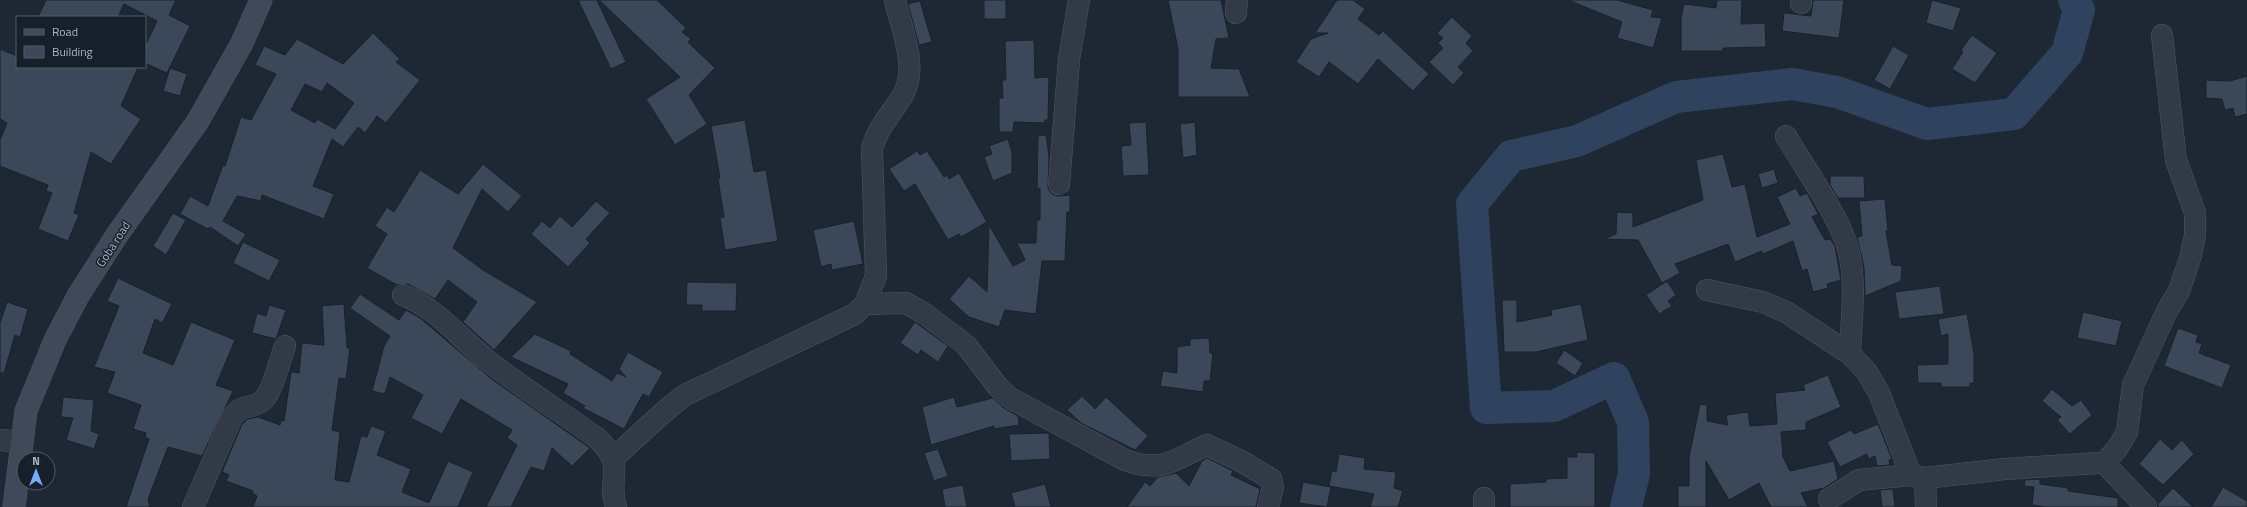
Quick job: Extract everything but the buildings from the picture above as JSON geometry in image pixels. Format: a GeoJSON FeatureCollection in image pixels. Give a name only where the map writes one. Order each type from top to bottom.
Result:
{"type":"FeatureCollection","features":[{"type":"Feature","properties":{"kind":"main road","name":"Goba road"},"geometry":{"type":"LineString","coordinates":[[14,507],[10,441],[26,411],[55,340],[75,303],[117,235],[198,121],[242,43],[261,0]]}},
{"type":"Feature","properties":{"kind":"street"},"geometry":{"type":"LineString","coordinates":[[614,458],[645,431],[662,412],[685,395],[855,314],[865,304],[876,276],[872,149],[875,135],[905,92],[908,74],[908,56],[895,0]]}},
{"type":"Feature","properties":{"kind":"street"},"geometry":{"type":"LineString","coordinates":[[1059,184],[1070,59],[1079,0]]}},
{"type":"Feature","properties":{"kind":"street"},"geometry":{"type":"LineString","coordinates":[[1829,498],[1859,480],[2104,463],[2117,448],[2127,432],[2133,385],[2167,311],[2179,291],[2191,255],[2195,235],[2195,213],[2176,160],[2162,35]]}},
{"type":"Feature","properties":{"kind":"street"},"geometry":{"type":"LineString","coordinates":[[1786,136],[1830,210],[1846,242],[1853,281],[1850,354]]}},
{"type":"Feature","properties":{"kind":"street"},"geometry":{"type":"LineString","coordinates":[[1707,290],[1763,302],[1786,312],[1850,354],[1867,372],[1879,394],[1918,476],[1926,507]]}},
{"type":"Feature","properties":{"kind":"street"},"geometry":{"type":"LineString","coordinates":[[403,295],[423,306],[456,331],[487,359],[597,438],[614,458],[614,493],[616,507]]}},
{"type":"Feature","properties":{"kind":"street"},"geometry":{"type":"LineString","coordinates":[[865,304],[900,303],[911,306],[966,345],[998,388],[1010,398],[1125,460],[1142,466],[1156,467],[1177,461],[1207,445],[1226,452],[1270,479],[1273,487],[1268,507]]}},
{"type":"Feature","properties":{"kind":"street"},"geometry":{"type":"LineString","coordinates":[[194,507],[232,417],[239,408],[260,402],[268,396],[285,346]]}},
{"type":"Feature","properties":{"kind":"street"},"geometry":{"type":"LineString","coordinates":[[2104,463],[2146,507]]}},
{"type":"Feature","properties":{"kind":"waterway"},"geometry":{"type":"LineString","coordinates":[[1626,507],[1634,474],[1633,422],[1614,378],[1554,406],[1486,408],[1472,204],[1511,156],[1577,141],[1676,97],[1792,84],[1837,92],[1927,124],[2014,114],[2067,53],[2079,10],[2074,0]]}}]}
